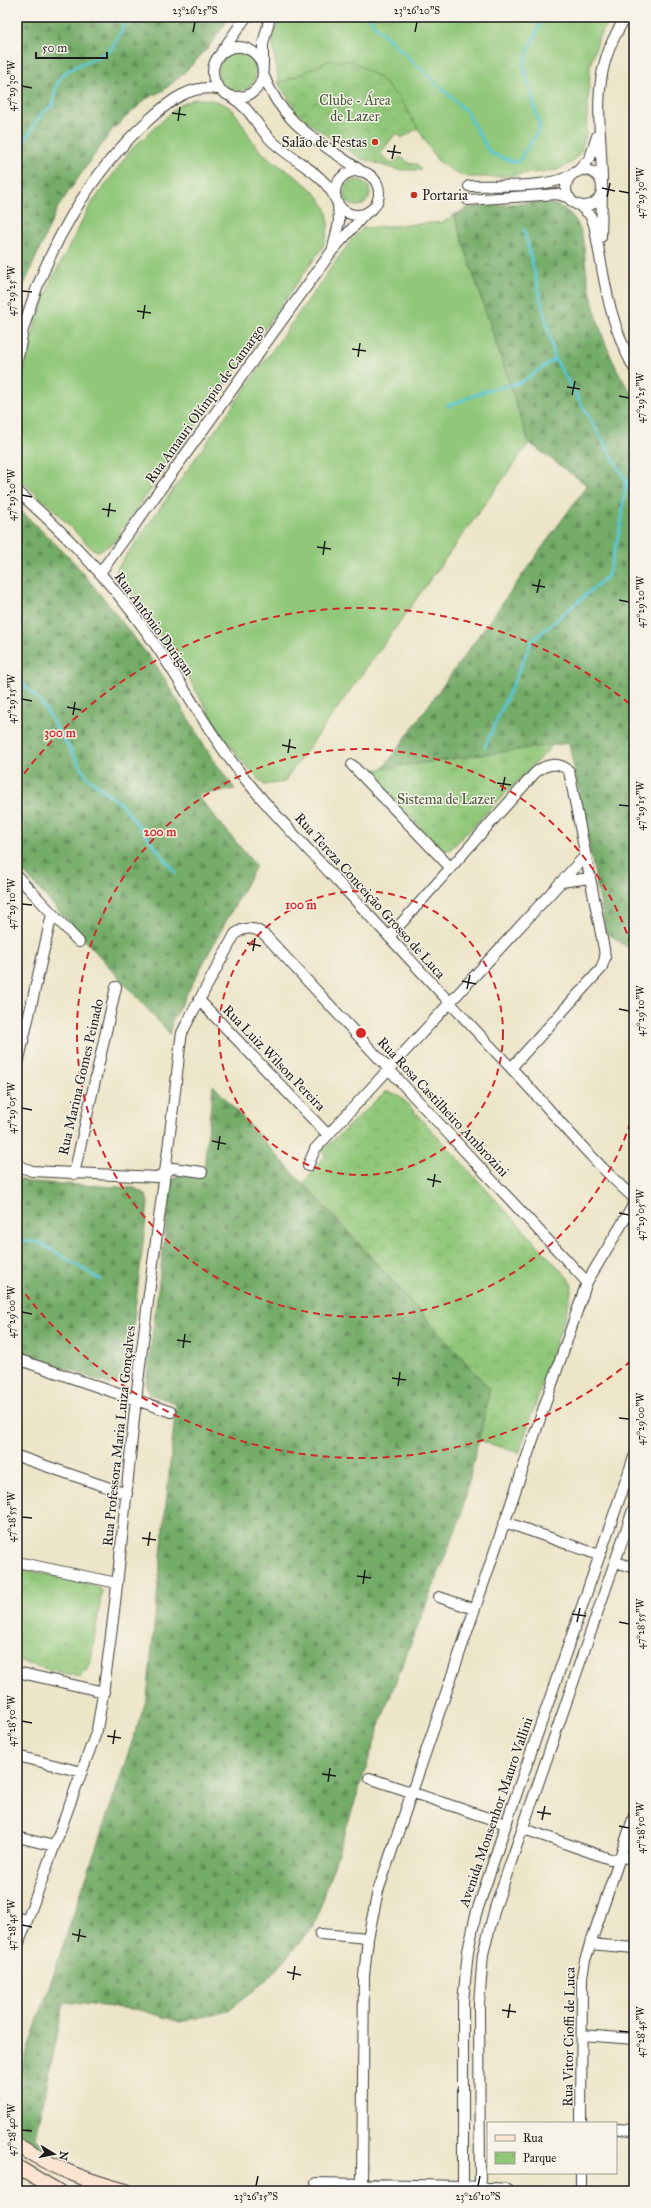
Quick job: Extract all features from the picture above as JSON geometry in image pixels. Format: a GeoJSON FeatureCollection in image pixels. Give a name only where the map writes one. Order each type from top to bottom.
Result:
{"type":"FeatureCollection","features":[{"type":"Feature","properties":{"kind":"main road"},"geometry":{"type":"LineString","coordinates":[[17,2145],[46,2163],[95,2182],[126,2191]]}},
{"type":"Feature","properties":{"kind":"main road"},"geometry":{"type":"LineString","coordinates":[[17,2167],[58,2191]]}},
{"type":"Feature","properties":{"kind":"street"},"geometry":{"type":"LineString","coordinates":[[218,89],[214,81],[213,71],[215,62],[246,17]]}},
{"type":"Feature","properties":{"kind":"street"},"geometry":{"type":"LineString","coordinates":[[229,96],[244,97],[254,92],[260,84],[263,71],[263,44],[270,17]]}},
{"type":"Feature","properties":{"kind":"street"},"geometry":{"type":"LineString","coordinates":[[600,254],[602,188],[598,89],[602,67],[608,48],[626,17]]}},
{"type":"Feature","properties":{"kind":"street"},"geometry":{"type":"LineString","coordinates":[[17,359],[29,314],[61,236],[82,201],[117,151],[139,128],[171,101],[187,92],[203,88],[218,89],[250,111],[269,138],[278,147],[324,182],[332,192],[337,202],[348,213],[358,215],[366,213],[376,204],[379,190],[373,177],[360,170],[303,131],[288,117],[270,92],[255,54],[245,48],[234,47],[220,54]]}},
{"type":"Feature","properties":{"kind":"street"},"geometry":{"type":"LineString","coordinates":[[469,186],[551,183],[565,179],[575,173],[586,163],[593,151],[596,142],[599,116]]}},
{"type":"Feature","properties":{"kind":"street"},"geometry":{"type":"LineString","coordinates":[[337,202],[335,187],[340,178],[349,172],[360,170]]}},
{"type":"Feature","properties":{"kind":"street"},"geometry":{"type":"LineString","coordinates":[[570,198],[566,188],[575,173],[586,170],[595,173],[602,188]]}},
{"type":"Feature","properties":{"kind":"street"},"geometry":{"type":"LineString","coordinates":[[579,205],[593,203],[602,188]]}},
{"type":"Feature","properties":{"kind":"street"},"geometry":{"type":"LineString","coordinates":[[468,200],[557,194],[570,198],[579,205],[592,219],[600,254],[607,300],[620,340],[634,367]]}},
{"type":"Feature","properties":{"kind":"street","name":"Rua Amauri Olímpio de Camargo"},"geometry":{"type":"LineString","coordinates":[[332,251],[339,222],[337,202]]}},
{"type":"Feature","properties":{"kind":"street","name":"Rua Amauri Olímpio de Camargo"},"geometry":{"type":"LineString","coordinates":[[100,573],[332,251],[366,213]]}},
{"type":"Feature","properties":{"kind":"street","name":"Rua Antônio Durigan"},"geometry":{"type":"LineString","coordinates":[[17,491],[46,516],[100,573],[160,652],[219,746],[251,787]]}},
{"type":"Feature","properties":{"kind":"street"},"geometry":{"type":"LineString","coordinates":[[389,937],[540,768],[553,764],[565,767],[571,777],[604,949],[604,963],[602,969],[511,1068]]}},
{"type":"Feature","properties":{"kind":"street"},"geometry":{"type":"LineString","coordinates":[[352,765],[450,867]]}},
{"type":"Feature","properties":{"kind":"street","name":"Rua Tereza Conceição Grosso de Luca"},"geometry":{"type":"LineString","coordinates":[[251,787],[389,937],[448,1004],[511,1068],[612,1179],[634,1198]]}},
{"type":"Feature","properties":{"kind":"street"},"geometry":{"type":"LineString","coordinates":[[308,1166],[315,1149],[585,856]]}},
{"type":"Feature","properties":{"kind":"street"},"geometry":{"type":"LineString","coordinates":[[17,876],[79,942]]}},
{"type":"Feature","properties":{"kind":"street"},"geometry":{"type":"LineString","coordinates":[[561,882],[590,878]]}},
{"type":"Feature","properties":{"kind":"street"},"geometry":{"type":"LineString","coordinates":[[17,1068],[52,914]]}},
{"type":"Feature","properties":{"kind":"street","name":"Rua Professora Maria Luiza Gonçalves"},"geometry":{"type":"LineString","coordinates":[[17,1948],[22,1919],[54,1846],[97,1730],[104,1692],[127,1494],[136,1400],[182,1032],[230,940],[241,930]]}},
{"type":"Feature","properties":{"kind":"street","name":"Rua Rosa Castilheiro Ambrozini"},"geometry":{"type":"LineString","coordinates":[[241,930],[257,930],[266,936],[389,1070],[588,1282]]}},
{"type":"Feature","properties":{"kind":"street","name":"Rua Marina Gomes Peinado"},"geometry":{"type":"LineString","coordinates":[[74,1174],[116,987]]}},
{"type":"Feature","properties":{"kind":"street","name":"Rua Luiz Wilson Pereira"},"geometry":{"type":"LineString","coordinates":[[199,1000],[328,1135]]}},
{"type":"Feature","properties":{"kind":"street"},"geometry":{"type":"LineString","coordinates":[[17,1165],[32,1171],[74,1174],[157,1177],[173,1168],[202,1172]]}},
{"type":"Feature","properties":{"kind":"street"},"geometry":{"type":"LineString","coordinates":[[362,2183],[364,1976],[368,1938],[378,1891],[588,1282],[634,1204]]}},
{"type":"Feature","properties":{"kind":"street"},"geometry":{"type":"LineString","coordinates":[[17,1360],[170,1412]]}},
{"type":"Feature","properties":{"kind":"street"},"geometry":{"type":"LineString","coordinates":[[17,1456],[127,1494]]}},
{"type":"Feature","properties":{"kind":"street","name":"Avenida Monsenhor Mauro Vallini"},"geometry":{"type":"LineString","coordinates":[[463,2188],[463,2002],[468,1951],[476,1914],[634,1457]]}},
{"type":"Feature","properties":{"kind":"street"},"geometry":{"type":"LineString","coordinates":[[480,2187],[479,2004],[483,1954],[495,1908],[524,1829],[634,1507]]}},
{"type":"Feature","properties":{"kind":"street"},"geometry":{"type":"LineString","coordinates":[[505,1522],[599,1556]]}},
{"type":"Feature","properties":{"kind":"street"},"geometry":{"type":"LineString","coordinates":[[17,1562],[117,1583]]}},
{"type":"Feature","properties":{"kind":"street"},"geometry":{"type":"LineString","coordinates":[[616,1562],[634,1568]]}},
{"type":"Feature","properties":{"kind":"street"},"geometry":{"type":"LineString","coordinates":[[439,1597],[474,1609]]}},
{"type":"Feature","properties":{"kind":"street"},"geometry":{"type":"LineString","coordinates":[[17,1672],[104,1692]]}},
{"type":"Feature","properties":{"kind":"street"},"geometry":{"type":"LineString","coordinates":[[17,1756],[82,1772]]}},
{"type":"Feature","properties":{"kind":"street"},"geometry":{"type":"LineString","coordinates":[[368,1778],[506,1824]]}},
{"type":"Feature","properties":{"kind":"street","name":"Rua Vitor Cioffi de Luca"},"geometry":{"type":"LineString","coordinates":[[581,2122],[582,1976],[590,1944],[634,1816]]}},
{"type":"Feature","properties":{"kind":"street"},"geometry":{"type":"LineString","coordinates":[[524,1829],[610,1859],[634,1857]]}},
{"type":"Feature","properties":{"kind":"street"},"geometry":{"type":"LineString","coordinates":[[17,1837],[54,1846]]}},
{"type":"Feature","properties":{"kind":"street"},"geometry":{"type":"LineString","coordinates":[[320,1934],[368,1938]]}},
{"type":"Feature","properties":{"kind":"street"},"geometry":{"type":"LineString","coordinates":[[590,1944],[634,1948]]}},
{"type":"Feature","properties":{"kind":"street"},"geometry":{"type":"LineString","coordinates":[[582,2035],[634,2039]]}},
{"type":"Feature","properties":{"kind":"street"},"geometry":{"type":"LineString","coordinates":[[617,2129],[634,2130]]}},
{"type":"Feature","properties":{"kind":"street"},"geometry":{"type":"LineString","coordinates":[[480,2169],[489,2180],[510,2190]]}},
{"type":"Feature","properties":{"kind":"street"},"geometry":{"type":"LineString","coordinates":[[581,2174],[581,2191]]}},
{"type":"Feature","properties":{"kind":"street"},"geometry":{"type":"LineString","coordinates":[[316,2183],[362,2183],[463,2188],[480,2187],[510,2190]]}},
{"type":"Feature","properties":{"kind":"green space"},"geometry":{"type":"Polygon","coordinates":[[[17,17],[230,17],[207,49],[184,73],[164,90],[146,99],[112,130],[58,207],[17,301],[17,17]]]}},
{"type":"Feature","properties":{"kind":"green space"},"geometry":{"type":"Polygon","coordinates":[[[280,17],[611,17],[599,37],[590,66],[586,134],[581,151],[571,163],[557,170],[495,177],[467,177],[451,170],[437,160],[402,102],[329,61],[279,84],[272,40],[280,17]]]}},
{"type":"Feature","properties":{"kind":"green space"},"geometry":{"type":"Polygon","coordinates":[[[233,53],[241,53],[251,58],[255,65],[255,79],[251,86],[241,91],[233,91],[223,86],[221,83],[218,76],[218,68],[223,58],[226,56],[233,53]]]}},
{"type":"Feature","properties":{"kind":"green space","name":"Clube - Área de Lazer"},"geometry":{"type":"Polygon","coordinates":[[[329,61],[352,61],[380,78],[402,102],[418,128],[402,138],[396,133],[380,154],[393,164],[400,157],[411,164],[417,164],[421,170],[397,170],[360,158],[313,126],[297,112],[279,84],[329,61]]]}},
{"type":"Feature","properties":{"kind":"green space"},"geometry":{"type":"Polygon","coordinates":[[[194,99],[212,100],[233,110],[257,147],[274,162],[311,189],[319,198],[327,212],[328,223],[326,238],[322,248],[112,544],[98,551],[91,548],[52,508],[17,477],[17,397],[36,322],[51,281],[90,206],[130,151],[178,106],[194,99]]]}},
{"type":"Feature","properties":{"kind":"green space"},"geometry":{"type":"Polygon","coordinates":[[[357,180],[366,184],[370,193],[366,202],[357,206],[348,202],[344,193],[348,184],[357,180]]]}},
{"type":"Feature","properties":{"kind":"green space"},"geometry":{"type":"Polygon","coordinates":[[[539,202],[556,205],[566,210],[574,218],[580,228],[592,301],[602,335],[616,368],[634,396],[634,952],[606,932],[569,743],[383,769],[587,485],[529,443],[454,215],[468,208],[539,202]]]}},
{"type":"Feature","properties":{"kind":"green space"},"geometry":{"type":"Polygon","coordinates":[[[454,215],[529,443],[284,782],[264,785],[240,759],[219,730],[177,658],[118,579],[116,573],[118,567],[351,240],[363,228],[444,222],[454,215]]]}},
{"type":"Feature","properties":{"kind":"green space"},"geometry":{"type":"Polygon","coordinates":[[[17,507],[74,562],[158,668],[212,758],[235,789],[197,795],[256,866],[172,1021],[170,1034],[17,865],[17,507]]]}},
{"type":"Feature","properties":{"kind":"green space","name":"Sistema de Lazer"},"geometry":{"type":"Polygon","coordinates":[[[553,745],[452,848],[446,851],[441,849],[366,771],[553,745]]]}},
{"type":"Feature","properties":{"kind":"green space"},"geometry":{"type":"Polygon","coordinates":[[[213,1085],[490,1389],[461,1516],[387,1704],[314,1926],[267,1980],[227,2011],[180,2022],[140,2010],[64,2002],[36,2139],[48,2148],[38,2149],[17,2139],[17,2081],[147,1698],[176,1403],[150,1394],[146,1384],[172,1180],[178,1175],[203,1177],[213,1085]]]}},
{"type":"Feature","properties":{"kind":"green space"},"geometry":{"type":"Polygon","coordinates":[[[385,1092],[390,1092],[400,1096],[568,1278],[572,1286],[568,1307],[519,1453],[479,1440],[490,1389],[304,1183],[325,1156],[322,1151],[385,1092]]]}},
{"type":"Feature","properties":{"kind":"green space"},"geometry":{"type":"Polygon","coordinates":[[[17,1178],[29,1182],[135,1188],[146,1195],[148,1203],[127,1376],[124,1382],[109,1384],[17,1351],[17,1178]]]}},
{"type":"Feature","properties":{"kind":"green space"},"geometry":{"type":"Polygon","coordinates":[[[17,1568],[95,1585],[102,1591],[91,1660],[86,1671],[80,1677],[17,1661],[17,1568]]]}},
{"type":"Feature","properties":{"kind":"waterway"},"geometry":{"type":"LineString","coordinates":[[17,154],[41,114],[53,105],[55,91],[59,80],[72,68],[110,50],[127,17]]}},
{"type":"Feature","properties":{"kind":"waterway"},"geometry":{"type":"LineString","coordinates":[[369,17],[375,26],[466,111],[490,153],[517,163],[540,128],[523,64],[543,17]]}},
{"type":"Feature","properties":{"kind":"waterway"},"geometry":{"type":"LineString","coordinates":[[524,229],[555,359],[634,494]]}},
{"type":"Feature","properties":{"kind":"waterway"},"geometry":{"type":"LineString","coordinates":[[448,406],[485,391],[520,383],[555,359]]}},
{"type":"Feature","properties":{"kind":"waterway"},"geometry":{"type":"LineString","coordinates":[[485,747],[532,641],[608,576],[621,525],[626,479]]}},
{"type":"Feature","properties":{"kind":"waterway"},"geometry":{"type":"LineString","coordinates":[[17,678],[41,702],[87,777],[122,805],[176,873]]}},
{"type":"Feature","properties":{"kind":"waterway"},"geometry":{"type":"LineString","coordinates":[[17,1240],[41,1243],[101,1280]]}},
{"type":"Feature","properties":{"kind":"place","name":"Salão de Festas"},"geometry":{"type":"Point","coordinates":[375,142]}},
{"type":"Feature","properties":{"kind":"place","name":"Portaria"},"geometry":{"type":"Point","coordinates":[414,195]}}]}
